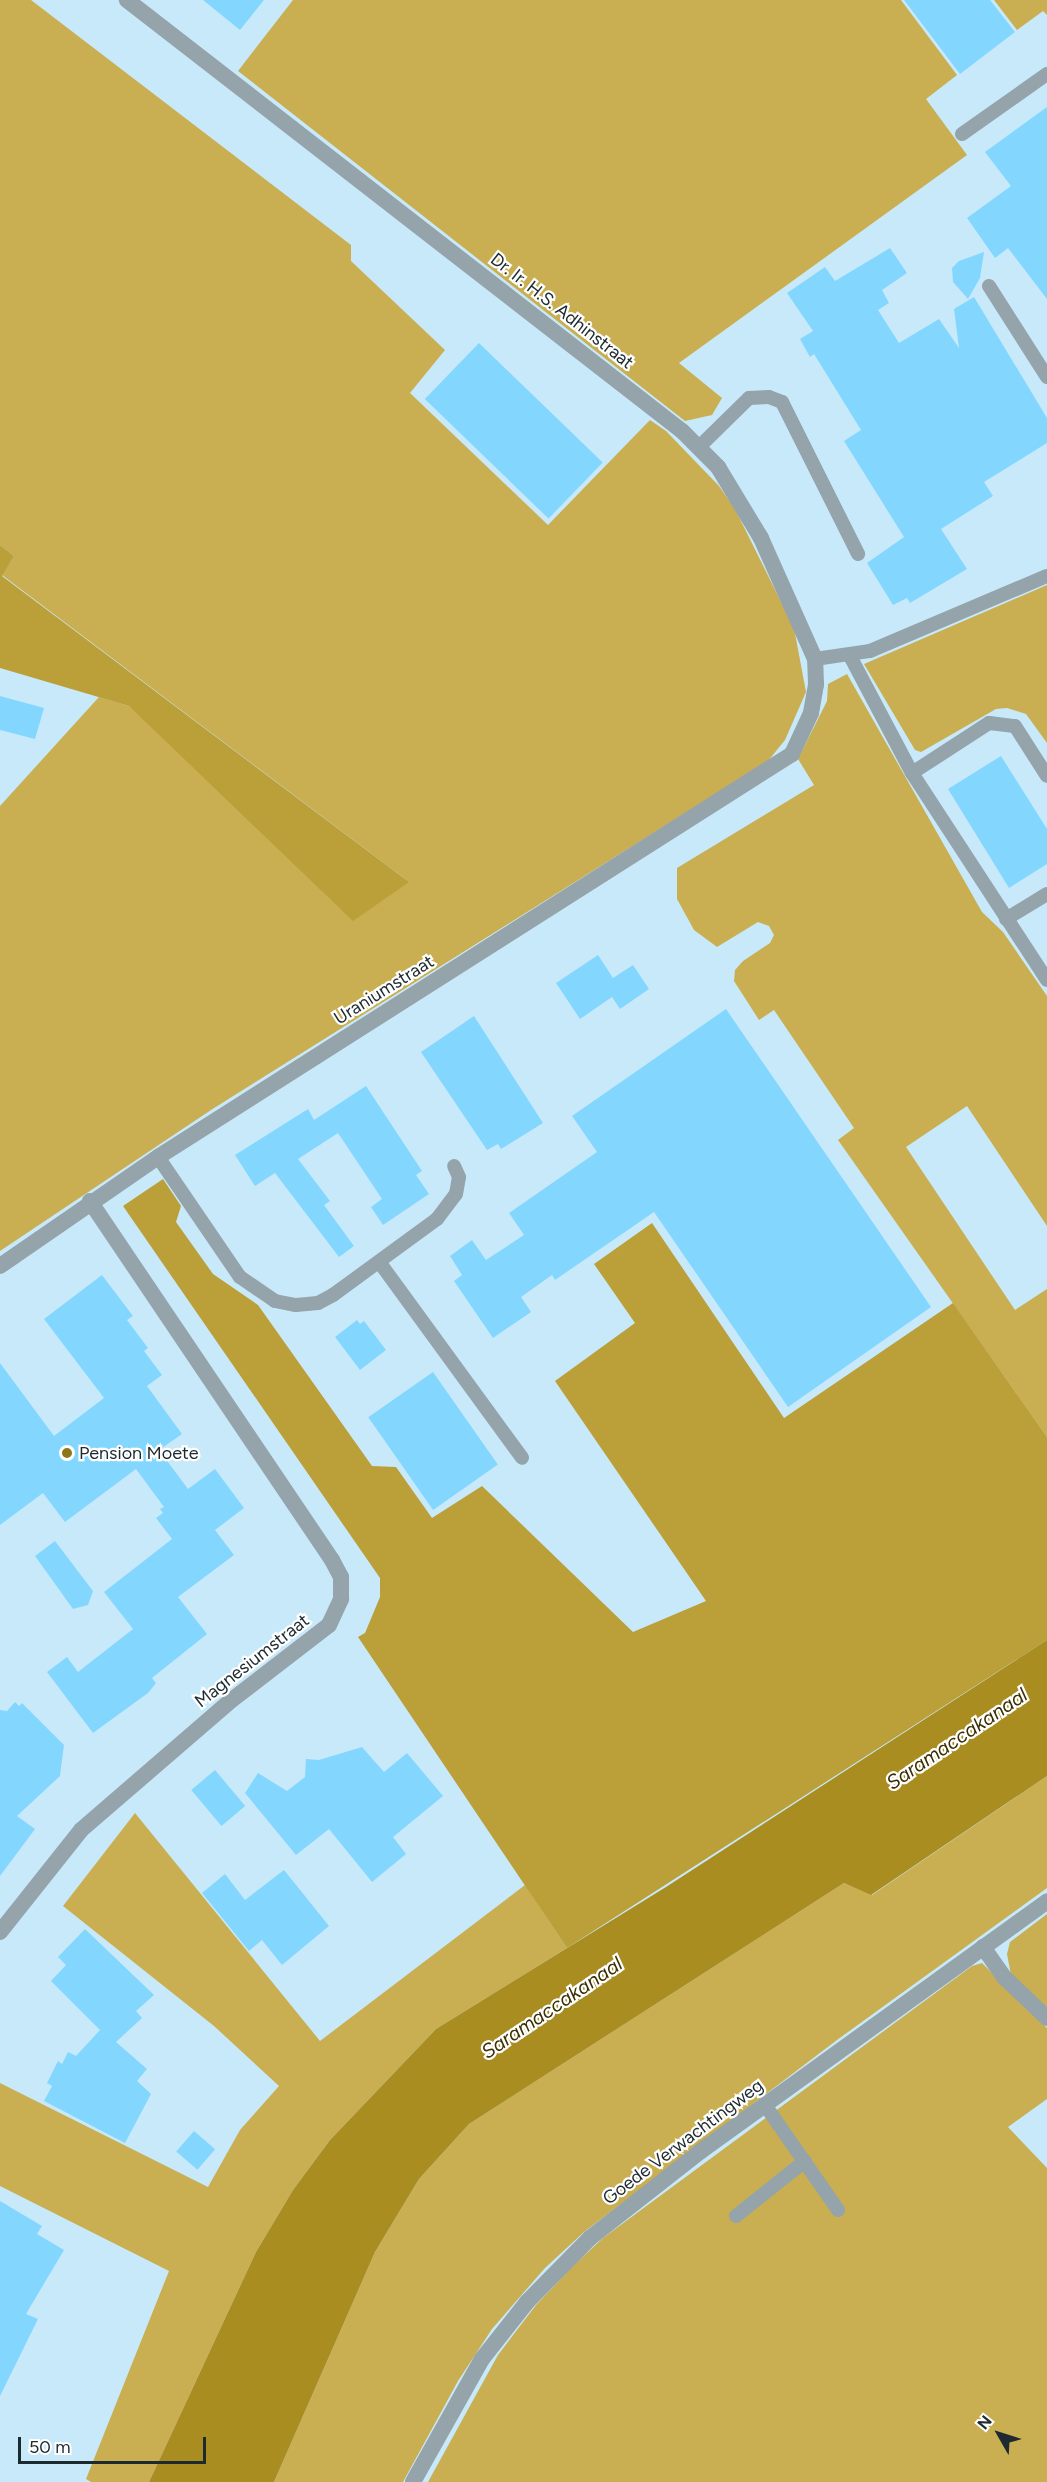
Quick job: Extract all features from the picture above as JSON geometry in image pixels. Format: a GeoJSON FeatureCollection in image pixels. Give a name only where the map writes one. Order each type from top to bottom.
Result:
{"type":"FeatureCollection","features":[{"type":"Feature","properties":{"kind":"street","name":"Dr. Ir. H.S. Adhinstraat"},"geometry":{"type":"LineString","coordinates":[[127,0],[496,284],[699,447],[718,467],[761,538],[815,659],[811,713],[792,754]]}},
{"type":"Feature","properties":{"kind":"street","name":"Uraniumstraat"},"geometry":{"type":"LineString","coordinates":[[0,1266],[90,1201],[158,1157],[792,754]]}},
{"type":"Feature","properties":{"kind":"street","name":"Magnesiumstraat"},"geometry":{"type":"LineString","coordinates":[[0,1932],[81,1830],[233,1699],[329,1625],[341,1599],[341,1576],[333,1560],[90,1201]]}},
{"type":"Feature","properties":{"kind":"street","name":"Goede Verwachtingweg"},"geometry":{"type":"LineString","coordinates":[[413,2482],[482,2359],[527,2302],[590,2238],[765,2105],[1047,1901]]}},
{"type":"Feature","properties":{"kind":"street"},"geometry":{"type":"LineString","coordinates":[[983,1947],[1005,1978],[1047,2018]]}},
{"type":"Feature","properties":{"kind":"lane"},"geometry":{"type":"LineString","coordinates":[[962,134],[1047,74]]}},
{"type":"Feature","properties":{"kind":"lane"},"geometry":{"type":"LineString","coordinates":[[990,286],[1047,377]]}},
{"type":"Feature","properties":{"kind":"lane"},"geometry":{"type":"LineString","coordinates":[[699,447],[749,398],[769,397],[782,402],[858,554]]}},
{"type":"Feature","properties":{"kind":"lane"},"geometry":{"type":"LineString","coordinates":[[815,659],[850,656],[870,651],[1047,576]]}},
{"type":"Feature","properties":{"kind":"lane"},"geometry":{"type":"LineString","coordinates":[[850,656],[912,773],[1005,920],[1047,980]]}},
{"type":"Feature","properties":{"kind":"lane"},"geometry":{"type":"LineString","coordinates":[[912,773],[989,723],[1015,726],[1047,776]]}},
{"type":"Feature","properties":{"kind":"lane"},"geometry":{"type":"LineString","coordinates":[[1005,920],[1047,894]]}},
{"type":"Feature","properties":{"kind":"lane"},"geometry":{"type":"LineString","coordinates":[[158,1157],[240,1277],[275,1301],[296,1305],[318,1303],[380,1263],[450,1207],[459,1177],[454,1166]]}},
{"type":"Feature","properties":{"kind":"lane"},"geometry":{"type":"LineString","coordinates":[[380,1263],[522,1458]]}},
{"type":"Feature","properties":{"kind":"lane"},"geometry":{"type":"LineString","coordinates":[[765,2105],[838,2210]]}},
{"type":"Feature","properties":{"kind":"lane"},"geometry":{"type":"LineString","coordinates":[[736,2216],[805,2161]]}},
{"type":"Feature","properties":{"kind":"shaded area"},"geometry":{"type":"Polygon","coordinates":[[[0,0],[31,0],[351,245],[351,261],[445,350],[410,393],[548,525],[650,420],[666,431],[719,486],[735,509],[794,628],[806,692],[785,740],[768,761],[211,1110],[0,1251],[0,806],[99,697],[129,706],[409,882],[2,575],[14,556],[0,545],[0,0]]]}},
{"type":"Feature","properties":{"kind":"shaded area"},"geometry":{"type":"Polygon","coordinates":[[[293,0],[901,0],[957,75],[926,99],[967,155],[679,363],[722,398],[712,415],[685,421],[238,71],[293,0]]]}},
{"type":"Feature","properties":{"kind":"shaded area"},"geometry":{"type":"Polygon","coordinates":[[[994,0],[1047,0],[1047,15],[1043,11],[1017,30],[994,0]]]}},
{"type":"Feature","properties":{"kind":"shaded area"},"geometry":{"type":"Polygon","coordinates":[[[0,545],[14,556],[2,576],[409,882],[353,921],[129,706],[0,668],[0,545]]]}},
{"type":"Feature","properties":{"kind":"shaded area"},"geometry":{"type":"Polygon","coordinates":[[[1047,585],[1047,743],[1026,714],[1007,708],[996,709],[921,752],[915,750],[864,664],[1047,585]]]}},
{"type":"Feature","properties":{"kind":"shaded area"},"geometry":{"type":"Polygon","coordinates":[[[847,674],[982,912],[1003,932],[1047,996],[1047,1226],[967,1106],[906,1147],[1015,1310],[1047,1289],[1047,1437],[838,1140],[854,1128],[774,1010],[759,1020],[734,981],[735,970],[743,961],[770,943],[774,935],[769,926],[758,922],[717,947],[694,930],[677,899],[677,868],[814,785],[798,759],[827,701],[828,684],[847,674]]]}},
{"type":"Feature","properties":{"kind":"shaded area"},"geometry":{"type":"Polygon","coordinates":[[[163,1179],[181,1206],[176,1222],[213,1274],[258,1305],[372,1466],[396,1467],[432,1518],[482,1486],[633,1632],[706,1601],[555,1381],[635,1323],[594,1264],[652,1223],[784,1418],[953,1303],[1047,1437],[1047,1640],[567,1948],[358,1637],[365,1633],[380,1597],[380,1578],[123,1206],[163,1179]]]}},
{"type":"Feature","properties":{"kind":"shaded area"},"geometry":{"type":"Polygon","coordinates":[[[1047,1776],[1047,1888],[837,2040],[584,2232],[545,2268],[492,2329],[458,2381],[403,2482],[274,2482],[375,2252],[419,2179],[469,2124],[844,1883],[872,1895],[1047,1776]]]}},
{"type":"Feature","properties":{"kind":"shaded area"},"geometry":{"type":"Polygon","coordinates":[[[135,1813],[320,2041],[525,1885],[567,1948],[436,2029],[330,2140],[293,2190],[256,2252],[149,2482],[91,2482],[86,2479],[169,2271],[0,2186],[0,2083],[208,2187],[240,2130],[279,2086],[214,2026],[63,1906],[135,1813]]]}},
{"type":"Feature","properties":{"kind":"shaded area"},"geometry":{"type":"Polygon","coordinates":[[[1047,1914],[1047,2011],[1011,1975],[1007,1954],[1010,1942],[1047,1914]]]}},
{"type":"Feature","properties":{"kind":"shaded area"},"geometry":{"type":"Polygon","coordinates":[[[982,1963],[1047,2028],[1047,2099],[1008,2127],[1047,2168],[1047,2482],[428,2482],[498,2355],[536,2305],[573,2266],[603,2238],[972,1966],[982,1963]]]}},
{"type":"Feature","properties":{"kind":"water","name":"Saramaccakanaal"},"geometry":{"type":"Polygon","coordinates":[[[1047,1640],[1047,1776],[871,1895],[844,1883],[469,2124],[419,2179],[375,2252],[274,2482],[149,2482],[256,2252],[293,2190],[330,2140],[436,2029],[666,1887],[1047,1640]]]}},
{"type":"Feature","properties":{"kind":"building"},"geometry":{"type":"Polygon","coordinates":[[[203,0],[264,0],[240,30],[203,0]]]}},
{"type":"Feature","properties":{"kind":"building"},"geometry":{"type":"Polygon","coordinates":[[[904,0],[990,0],[1015,32],[960,74],[904,0]]]}},
{"type":"Feature","properties":{"kind":"building"},"geometry":{"type":"Polygon","coordinates":[[[1047,107],[1047,299],[1008,248],[995,258],[967,218],[1011,186],[985,152],[1047,107]]]}},
{"type":"Feature","properties":{"kind":"building"},"geometry":{"type":"Polygon","coordinates":[[[890,248],[907,273],[882,290],[889,303],[878,310],[899,343],[939,319],[959,348],[954,309],[974,297],[1047,418],[1047,443],[984,482],[993,496],[941,529],[967,569],[910,603],[907,598],[893,605],[867,563],[904,537],[844,441],[861,430],[814,354],[810,357],[800,339],[813,331],[787,293],[825,267],[835,281],[890,248]]]}},
{"type":"Feature","properties":{"kind":"building"},"geometry":{"type":"Polygon","coordinates":[[[984,252],[980,278],[968,299],[953,282],[952,268],[959,261],[984,252]]]}},
{"type":"Feature","properties":{"kind":"building"},"geometry":{"type":"Polygon","coordinates":[[[479,343],[603,462],[549,519],[425,399],[479,343]]]}},
{"type":"Feature","properties":{"kind":"building"},"geometry":{"type":"Polygon","coordinates":[[[0,696],[44,708],[35,739],[0,730],[0,696]]]}},
{"type":"Feature","properties":{"kind":"building"},"geometry":{"type":"Polygon","coordinates":[[[1001,756],[1047,829],[1047,864],[1009,888],[948,789],[1001,756]]]}},
{"type":"Feature","properties":{"kind":"building"},"geometry":{"type":"Polygon","coordinates":[[[598,955],[613,978],[633,965],[649,989],[620,1009],[612,997],[580,1019],[556,983],[598,955]]]}},
{"type":"Feature","properties":{"kind":"building"},"geometry":{"type":"Polygon","coordinates":[[[726,1009],[931,1307],[788,1407],[654,1212],[555,1280],[552,1275],[521,1297],[531,1312],[493,1338],[454,1281],[462,1275],[450,1256],[472,1240],[486,1260],[524,1235],[509,1213],[597,1152],[572,1116],[726,1009]]]}},
{"type":"Feature","properties":{"kind":"building"},"geometry":{"type":"Polygon","coordinates":[[[474,1016],[543,1123],[501,1149],[498,1144],[487,1150],[421,1052],[474,1016]]]}},
{"type":"Feature","properties":{"kind":"building"},"geometry":{"type":"Polygon","coordinates":[[[366,1086],[422,1171],[416,1175],[429,1194],[383,1225],[371,1207],[382,1199],[338,1133],[298,1159],[330,1201],[324,1205],[354,1246],[339,1257],[275,1173],[255,1186],[235,1155],[308,1109],[314,1120],[366,1086]]]}},
{"type":"Feature","properties":{"kind":"building"},"geometry":{"type":"Polygon","coordinates":[[[102,1275],[133,1316],[127,1320],[148,1348],[144,1351],[162,1375],[147,1386],[182,1434],[159,1450],[188,1489],[215,1469],[244,1508],[215,1530],[234,1555],[178,1597],[207,1634],[152,1678],[156,1683],[148,1693],[93,1733],[47,1672],[67,1657],[78,1672],[133,1629],[104,1592],[172,1539],[156,1518],[163,1513],[160,1509],[164,1507],[136,1469],[65,1522],[43,1493],[0,1525],[0,1363],[54,1436],[104,1398],[44,1319],[102,1275]]]}},
{"type":"Feature","properties":{"kind":"building"},"geometry":{"type":"Polygon","coordinates":[[[357,1320],[360,1324],[364,1321],[386,1350],[360,1370],[335,1337],[357,1320]]]}},
{"type":"Feature","properties":{"kind":"building"},"geometry":{"type":"Polygon","coordinates":[[[433,1372],[498,1465],[433,1510],[368,1417],[433,1372]]]}},
{"type":"Feature","properties":{"kind":"building"},"geometry":{"type":"Polygon","coordinates":[[[55,1541],[93,1591],[88,1605],[73,1609],[35,1556],[55,1541]]]}},
{"type":"Feature","properties":{"kind":"building"},"geometry":{"type":"Polygon","coordinates":[[[15,1702],[19,1706],[22,1703],[64,1745],[60,1776],[17,1816],[35,1829],[0,1876],[0,1710],[7,1711],[15,1702]]]}},
{"type":"Feature","properties":{"kind":"building"},"geometry":{"type":"Polygon","coordinates":[[[362,1747],[384,1772],[407,1753],[443,1796],[393,1837],[406,1854],[372,1882],[329,1829],[296,1855],[245,1793],[258,1773],[287,1791],[305,1777],[306,1759],[319,1760],[362,1747]]]}},
{"type":"Feature","properties":{"kind":"building"},"geometry":{"type":"Polygon","coordinates":[[[215,1770],[245,1806],[221,1826],[191,1790],[215,1770]]]}},
{"type":"Feature","properties":{"kind":"building"},"geometry":{"type":"Polygon","coordinates":[[[284,1870],[329,1926],[282,1965],[262,1940],[249,1951],[202,1893],[225,1874],[245,1900],[284,1870]]]}},
{"type":"Feature","properties":{"kind":"building"},"geometry":{"type":"Polygon","coordinates":[[[85,1929],[154,1995],[136,2011],[142,2018],[116,2042],[147,2069],[137,2081],[151,2094],[125,2143],[44,2101],[52,2086],[47,2083],[58,2061],[62,2064],[68,2052],[76,2056],[100,2030],[51,1981],[66,1965],[58,1957],[85,1929]]]}},
{"type":"Feature","properties":{"kind":"building"},"geometry":{"type":"Polygon","coordinates":[[[194,2131],[215,2149],[197,2170],[176,2151],[194,2131]]]}},
{"type":"Feature","properties":{"kind":"building"},"geometry":{"type":"Polygon","coordinates":[[[0,2201],[42,2226],[37,2234],[64,2250],[26,2314],[38,2319],[0,2396],[0,2201]]]}},
{"type":"Feature","properties":{"kind":"place","name":"Pension Moete"},"geometry":{"type":"Point","coordinates":[67,1453]}}]}
